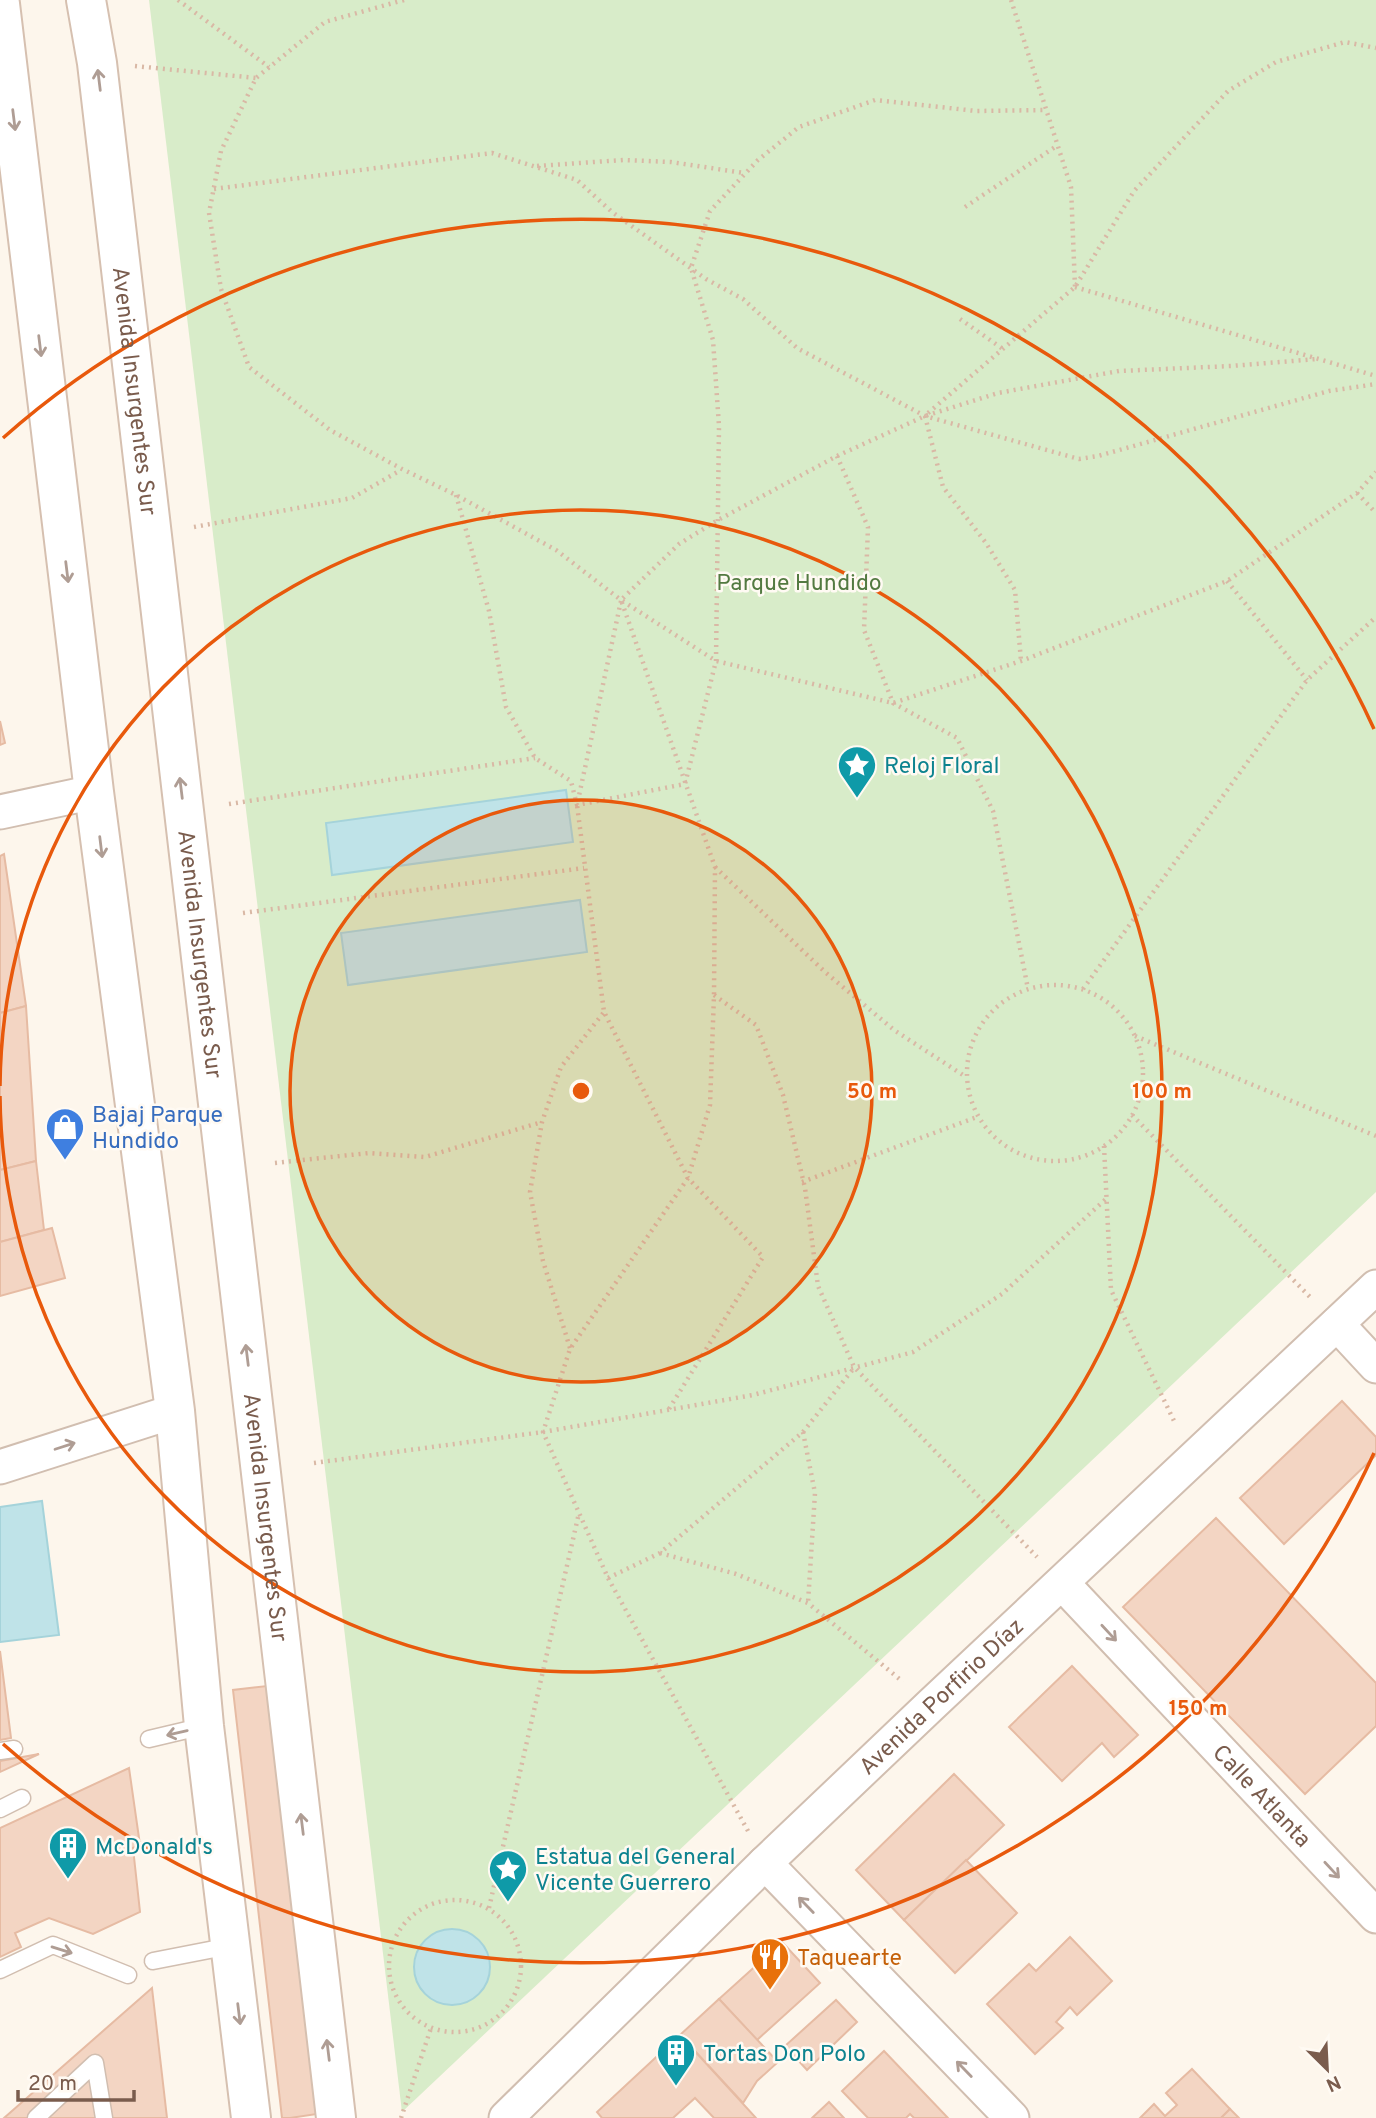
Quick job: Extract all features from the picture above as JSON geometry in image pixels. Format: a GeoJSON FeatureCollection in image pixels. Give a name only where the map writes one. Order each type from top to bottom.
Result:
{"type":"FeatureCollection","features":[{"type":"Feature","properties":{"kind":"main road","name":"Avenida Insurgentes Sur"},"geometry":{"type":"LineString","coordinates":[[86,0],[97,63],[336,2118]]}},
{"type":"Feature","properties":{"kind":"main road"},"geometry":{"type":"LineString","coordinates":[[0,4],[9,171],[94,792],[174,1410],[204,1726],[251,2118]]}},
{"type":"Feature","properties":{"kind":"street"},"geometry":{"type":"LineString","coordinates":[[0,812],[94,792]]}},
{"type":"Feature","properties":{"kind":"street","name":"Avenida Porfirio Díaz"},"geometry":{"type":"LineString","coordinates":[[504,2116],[930,1704],[1376,1287]]}},
{"type":"Feature","properties":{"kind":"street"},"geometry":{"type":"LineString","coordinates":[[1337,1324],[1376,1366]]}},
{"type":"Feature","properties":{"kind":"street"},"geometry":{"type":"LineString","coordinates":[[0,1467],[174,1410]]}},
{"type":"Feature","properties":{"kind":"street","name":"Calle Atlanta"},"geometry":{"type":"LineString","coordinates":[[1062,1583],[1376,1916]]}},
{"type":"Feature","properties":{"kind":"street"},"geometry":{"type":"LineString","coordinates":[[765,1863],[1012,2118]]}},
{"type":"Feature","properties":{"kind":"lane"},"geometry":{"type":"LineString","coordinates":[[149,1739],[204,1726]]}},
{"type":"Feature","properties":{"kind":"lane"},"geometry":{"type":"LineString","coordinates":[[0,1809],[22,1798]]}},
{"type":"Feature","properties":{"kind":"lane"},"geometry":{"type":"LineString","coordinates":[[0,1970],[53,1945],[128,1975]]}},
{"type":"Feature","properties":{"kind":"lane"},"geometry":{"type":"LineString","coordinates":[[153,1961],[230,1946]]}},
{"type":"Feature","properties":{"kind":"lane"},"geometry":{"type":"LineString","coordinates":[[36,2118],[95,2063],[104,2118]]}},
{"type":"Feature","properties":{"kind":"path"},"geometry":{"type":"LineString","coordinates":[[178,0],[269,67]]}},
{"type":"Feature","properties":{"kind":"path"},"geometry":{"type":"LineString","coordinates":[[404,0],[324,22],[269,67],[256,78],[221,151],[209,213],[221,289],[248,367],[330,430],[556,550],[621,600],[716,661],[893,702],[957,738],[993,811],[1028,989]]}},
{"type":"Feature","properties":{"kind":"path"},"geometry":{"type":"LineString","coordinates":[[1011,0],[1071,187],[1075,288]]}},
{"type":"Feature","properties":{"kind":"path"},"geometry":{"type":"LineString","coordinates":[[925,416],[1075,288],[1134,191],[1228,91],[1276,62],[1346,42],[1376,48]]}},
{"type":"Feature","properties":{"kind":"path"},"geometry":{"type":"LineString","coordinates":[[135,66],[256,78]]}},
{"type":"Feature","properties":{"kind":"path"},"geometry":{"type":"LineString","coordinates":[[685,784],[716,661],[719,426],[713,340],[691,268],[710,211],[745,173],[799,127],[875,100],[976,111],[1046,110]]}},
{"type":"Feature","properties":{"kind":"path"},"geometry":{"type":"LineString","coordinates":[[965,207],[1058,145]]}},
{"type":"Feature","properties":{"kind":"path"},"geometry":{"type":"LineString","coordinates":[[213,189],[492,153],[577,180],[612,212],[691,268],[743,299],[797,348],[925,416],[1079,459],[1098,456],[1328,391],[1376,384]]}},
{"type":"Feature","properties":{"kind":"path"},"geometry":{"type":"LineString","coordinates":[[532,166],[623,160],[671,162],[745,173]]}},
{"type":"Feature","properties":{"kind":"path"},"geometry":{"type":"LineString","coordinates":[[1075,288],[1376,376]]}},
{"type":"Feature","properties":{"kind":"path"},"geometry":{"type":"LineString","coordinates":[[960,319],[1003,349]]}},
{"type":"Feature","properties":{"kind":"path"},"geometry":{"type":"LineString","coordinates":[[577,805],[621,600],[679,544],[718,520],[837,456],[925,416],[998,393],[1119,371],[1317,359]]}},
{"type":"Feature","properties":{"kind":"path"},"geometry":{"type":"LineString","coordinates":[[925,416],[943,487],[986,543],[1015,590],[1021,661]]}},
{"type":"Feature","properties":{"kind":"path"},"geometry":{"type":"LineString","coordinates":[[837,456],[869,527],[864,629],[893,702]]}},
{"type":"Feature","properties":{"kind":"path"},"geometry":{"type":"LineString","coordinates":[[194,527],[352,498],[402,470]]}},
{"type":"Feature","properties":{"kind":"path"},"geometry":{"type":"LineString","coordinates":[[893,702],[1021,661],[1227,580],[1357,493],[1376,472]]}},
{"type":"Feature","properties":{"kind":"path"},"geometry":{"type":"LineString","coordinates":[[1357,493],[1376,513]]}},
{"type":"Feature","properties":{"kind":"path"},"geometry":{"type":"LineString","coordinates":[[456,495],[489,611],[506,707],[535,758],[571,781],[577,805],[604,1012],[688,1178],[763,1257],[669,1409]]}},
{"type":"Feature","properties":{"kind":"path"},"geometry":{"type":"LineString","coordinates":[[1227,580],[1307,680]]}},
{"type":"Feature","properties":{"kind":"path"},"geometry":{"type":"LineString","coordinates":[[621,600],[715,867],[715,995],[710,1105],[688,1178],[570,1349],[543,1432],[608,1578],[765,1863]]}},
{"type":"Feature","properties":{"kind":"path"},"geometry":{"type":"LineString","coordinates":[[1083,989],[1307,680],[1376,617]]}},
{"type":"Feature","properties":{"kind":"path"},"geometry":{"type":"LineString","coordinates":[[229,804],[535,758]]}},
{"type":"Feature","properties":{"kind":"path"},"geometry":{"type":"LineString","coordinates":[[577,805],[685,784]]}},
{"type":"Feature","properties":{"kind":"path"},"geometry":{"type":"LineString","coordinates":[[715,867],[825,972],[884,1022],[966,1077]]}},
{"type":"Feature","properties":{"kind":"path"},"geometry":{"type":"LineString","coordinates":[[243,913],[584,868]]}},
{"type":"Feature","properties":{"kind":"path"},"geometry":{"type":"LineString","coordinates":[[1061,986],[1083,989],[1104,1000],[1122,1016],[1135,1036],[1142,1063],[1142,1090],[1132,1115],[1120,1132],[1104,1146],[1078,1158],[1049,1161],[1021,1155],[996,1140],[977,1117],[966,1077],[969,1051],[979,1027],[996,1007],[1028,989],[1061,986]]}},
{"type":"Feature","properties":{"kind":"path"},"geometry":{"type":"LineString","coordinates":[[715,995],[756,1025],[783,1095],[802,1182],[818,1286],[855,1367],[1062,1583]]}},
{"type":"Feature","properties":{"kind":"path"},"geometry":{"type":"LineString","coordinates":[[570,1349],[543,1261],[530,1192],[542,1122],[561,1067],[604,1012]]}},
{"type":"Feature","properties":{"kind":"path"},"geometry":{"type":"LineString","coordinates":[[1135,1036],[1376,1136]]}},
{"type":"Feature","properties":{"kind":"path"},"geometry":{"type":"LineString","coordinates":[[1132,1115],[1337,1324]]}},
{"type":"Feature","properties":{"kind":"path"},"geometry":{"type":"LineString","coordinates":[[802,1182],[977,1117]]}},
{"type":"Feature","properties":{"kind":"path"},"geometry":{"type":"LineString","coordinates":[[275,1163],[369,1153],[425,1157],[542,1122]]}},
{"type":"Feature","properties":{"kind":"path"},"geometry":{"type":"LineString","coordinates":[[1104,1146],[1111,1290],[1193,1460]]}},
{"type":"Feature","properties":{"kind":"path"},"geometry":{"type":"LineString","coordinates":[[314,1463],[543,1432],[753,1395],[913,1352],[1002,1294],[1107,1198]]}},
{"type":"Feature","properties":{"kind":"path"},"geometry":{"type":"LineString","coordinates":[[608,1578],[660,1553],[803,1432],[855,1367]]}},
{"type":"Feature","properties":{"kind":"path"},"geometry":{"type":"LineString","coordinates":[[803,1432],[815,1493],[808,1603]]}},
{"type":"Feature","properties":{"kind":"path"},"geometry":{"type":"LineString","coordinates":[[489,1908],[579,1512]]}},
{"type":"Feature","properties":{"kind":"path"},"geometry":{"type":"LineString","coordinates":[[660,1553],[736,1574],[808,1603],[930,1704]]}},
{"type":"Feature","properties":{"kind":"path"},"geometry":{"type":"LineString","coordinates":[[450,1899],[470,1901],[489,1908],[504,1920],[516,1937],[522,1956],[522,1976],[516,1995],[504,2011],[489,2024],[470,2031],[450,2033],[431,2028],[414,2018],[400,2004],[391,1986],[388,1966],[391,1947],[400,1929],[414,1914],[431,1904],[450,1899]]}},
{"type":"Feature","properties":{"kind":"path"},"geometry":{"type":"LineString","coordinates":[[401,2118],[431,2028]]}},
{"type":"Feature","properties":{"kind":"green space","name":"Parque Hundido"},"geometry":{"type":"Polygon","coordinates":[[[149,0],[1376,0],[1376,1192],[402,2112],[149,0]]]}},
{"type":"Feature","properties":{"kind":"water"},"geometry":{"type":"Polygon","coordinates":[[[566,790],[573,842],[332,875],[326,823],[566,790]]]}},
{"type":"Feature","properties":{"kind":"water"},"geometry":{"type":"Polygon","coordinates":[[[580,900],[587,952],[348,985],[341,933],[580,900]]]}},
{"type":"Feature","properties":{"kind":"water"},"geometry":{"type":"Polygon","coordinates":[[[42,1501],[59,1635],[0,1642],[0,1507],[42,1501]]]}},
{"type":"Feature","properties":{"kind":"water"},"geometry":{"type":"Polygon","coordinates":[[[452,1929],[467,1932],[479,1940],[487,1952],[490,1967],[487,1982],[479,1994],[467,2002],[452,2005],[437,2002],[425,1994],[417,1982],[414,1967],[417,1952],[425,1940],[437,1932],[452,1929]]]}},
{"type":"Feature","properties":{"kind":"building"},"geometry":{"type":"Polygon","coordinates":[[[0,721],[5,743],[0,745],[0,721]]]}},
{"type":"Feature","properties":{"kind":"building"},"geometry":{"type":"Polygon","coordinates":[[[4,854],[26,1006],[0,1013],[0,856],[4,854]]]}},
{"type":"Feature","properties":{"kind":"building"},"geometry":{"type":"Polygon","coordinates":[[[26,1006],[36,1161],[0,1170],[0,1013],[26,1006]]]}},
{"type":"Feature","properties":{"kind":"building"},"geometry":{"type":"Polygon","coordinates":[[[36,1161],[44,1230],[0,1242],[0,1170],[36,1161]]]}},
{"type":"Feature","properties":{"kind":"building"},"geometry":{"type":"Polygon","coordinates":[[[52,1228],[65,1278],[0,1296],[0,1242],[52,1228]]]}},
{"type":"Feature","properties":{"kind":"building"},"geometry":{"type":"Polygon","coordinates":[[[1342,1401],[1376,1437],[1376,1455],[1284,1544],[1240,1498],[1342,1401]]]}},
{"type":"Feature","properties":{"kind":"building"},"geometry":{"type":"Polygon","coordinates":[[[1216,1518],[1376,1683],[1376,1726],[1305,1794],[1123,1607],[1216,1518]]]}},
{"type":"Feature","properties":{"kind":"building"},"geometry":{"type":"Polygon","coordinates":[[[0,1651],[11,1738],[0,1740],[0,1651]]]}},
{"type":"Feature","properties":{"kind":"building"},"geometry":{"type":"Polygon","coordinates":[[[1072,1666],[1138,1735],[1114,1757],[1102,1743],[1062,1781],[1009,1727],[1072,1666]]]}},
{"type":"Feature","properties":{"kind":"building"},"geometry":{"type":"Polygon","coordinates":[[[267,1686],[317,2114],[290,2118],[282,2118],[233,1690],[267,1686]]]}},
{"type":"Feature","properties":{"kind":"building"},"geometry":{"type":"Polygon","coordinates":[[[39,1754],[0,1772],[0,1761],[39,1754]]]}},
{"type":"Feature","properties":{"kind":"building","name":"McDonald's"},"geometry":{"type":"Polygon","coordinates":[[[129,1768],[140,1845],[133,1848],[140,1912],[93,1934],[49,1918],[15,1933],[21,1947],[0,1957],[0,1828],[129,1768]]]}},
{"type":"Feature","properties":{"kind":"building"},"geometry":{"type":"Polygon","coordinates":[[[954,1774],[1004,1825],[904,1920],[856,1870],[954,1774]]]}},
{"type":"Feature","properties":{"kind":"building"},"geometry":{"type":"Polygon","coordinates":[[[966,1860],[1017,1913],[955,1973],[904,1920],[966,1860]]]}},
{"type":"Feature","properties":{"kind":"building"},"geometry":{"type":"Polygon","coordinates":[[[1070,1937],[1112,1981],[1077,2015],[1070,2007],[1056,2022],[1063,2028],[1035,2054],[987,2004],[1029,1964],[1036,1971],[1070,1937]]]}},
{"type":"Feature","properties":{"kind":"building","name":"Taquearte"},"geometry":{"type":"Polygon","coordinates":[[[782,1942],[820,1983],[757,2040],[719,1999],[782,1942]]]}},
{"type":"Feature","properties":{"kind":"building"},"geometry":{"type":"Polygon","coordinates":[[[152,1988],[167,2118],[4,2118],[152,1988]]]}},
{"type":"Feature","properties":{"kind":"building"},"geometry":{"type":"Polygon","coordinates":[[[719,1999],[778,2062],[757,2081],[743,2103],[680,2035],[719,1999]]]}},
{"type":"Feature","properties":{"kind":"building"},"geometry":{"type":"Polygon","coordinates":[[[836,2000],[857,2022],[807,2070],[785,2046],[836,2000]]]}},
{"type":"Feature","properties":{"kind":"building","name":"Tortas Don Polo"},"geometry":{"type":"Polygon","coordinates":[[[680,2035],[756,2118],[714,2118],[695,2098],[673,2118],[602,2118],[597,2112],[680,2035]]]}},
{"type":"Feature","properties":{"kind":"building"},"geometry":{"type":"Polygon","coordinates":[[[884,2051],[948,2118],[914,2118],[910,2114],[906,2118],[868,2118],[842,2091],[884,2051]]]}},
{"type":"Feature","properties":{"kind":"building"},"geometry":{"type":"Polygon","coordinates":[[[1192,2069],[1230,2109],[1221,2118],[1140,2118],[1154,2104],[1165,2116],[1177,2105],[1166,2093],[1192,2069]]]}},
{"type":"Feature","properties":{"kind":"building"},"geometry":{"type":"Polygon","coordinates":[[[829,2102],[844,2118],[812,2118],[829,2102]]]}},
{"type":"Feature","properties":{"kind":"building"},"geometry":{"type":"Polygon","coordinates":[[[1230,2109],[1239,2118],[1221,2118],[1230,2109]]]}},
{"type":"Feature","properties":{"kind":"place","name":"Reloj Floral"},"geometry":{"type":"Point","coordinates":[857,799]}},
{"type":"Feature","properties":{"kind":"place","name":"Bajaj Parque Hundido"},"geometry":{"type":"Point","coordinates":[65,1161]}},
{"type":"Feature","properties":{"kind":"place","name":"McDonald's"},"geometry":{"type":"Point","coordinates":[68,1880]}},
{"type":"Feature","properties":{"kind":"place","name":"Estatua del General Vicente Guerrero"},"geometry":{"type":"Point","coordinates":[508,1903]}},
{"type":"Feature","properties":{"kind":"place","name":"Taquearte"},"geometry":{"type":"Point","coordinates":[770,1991]}},
{"type":"Feature","properties":{"kind":"place","name":"Tortas Don Polo"},"geometry":{"type":"Point","coordinates":[676,2087]}}]}
